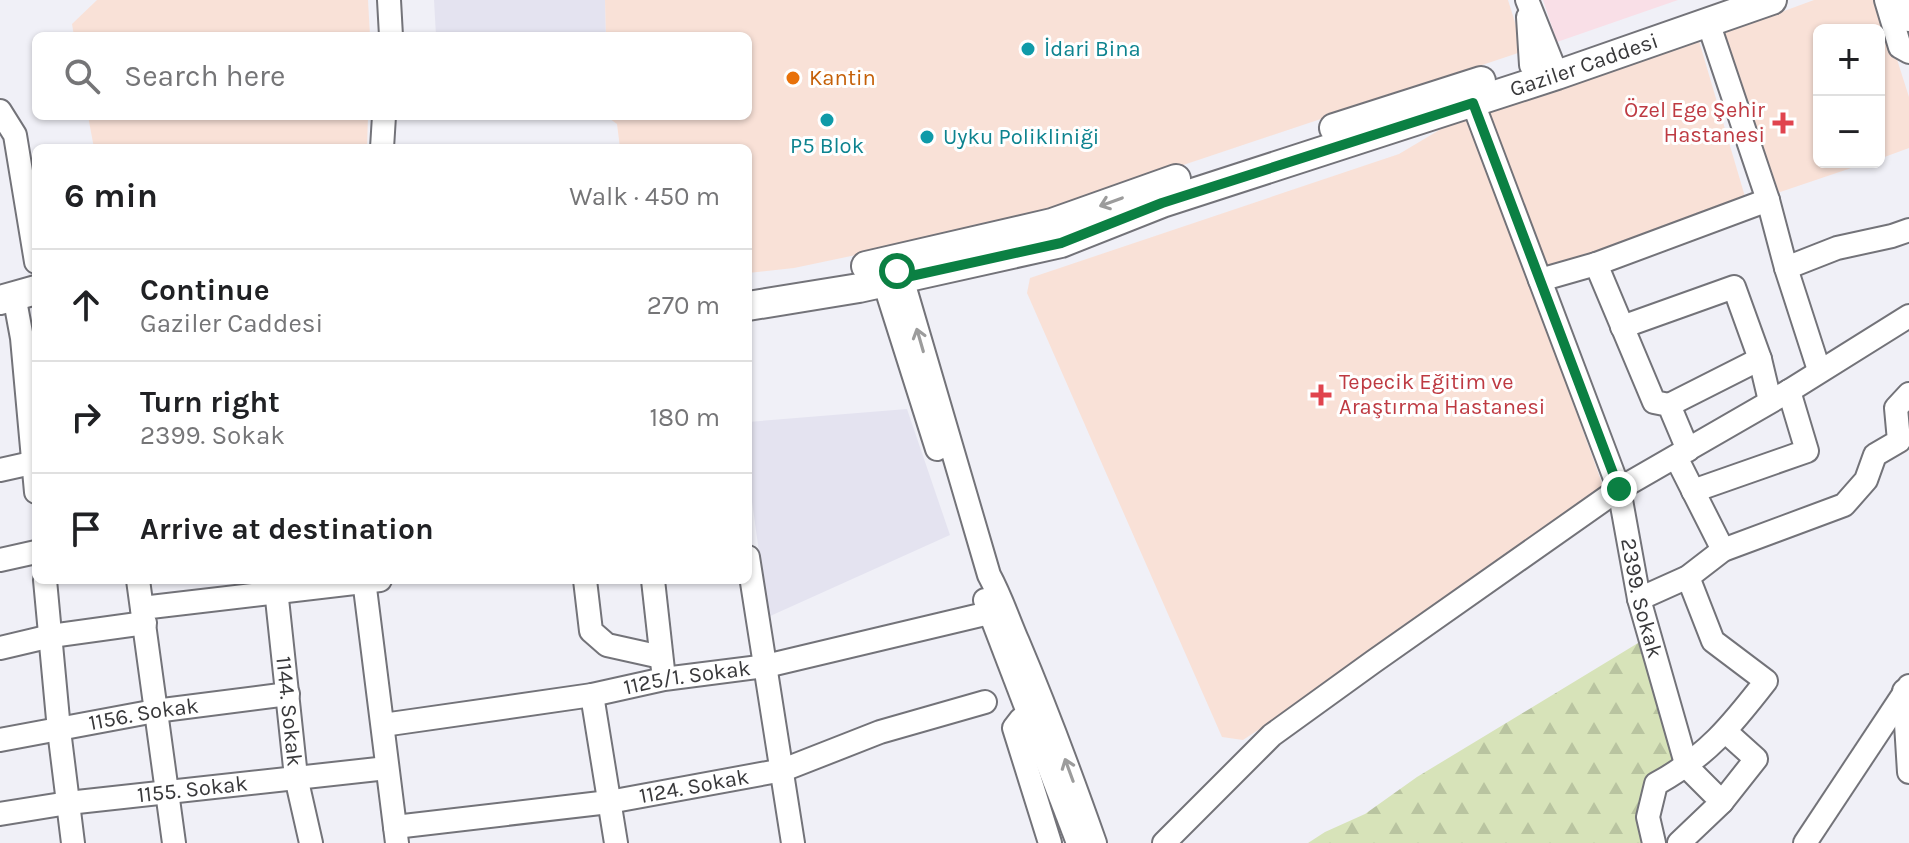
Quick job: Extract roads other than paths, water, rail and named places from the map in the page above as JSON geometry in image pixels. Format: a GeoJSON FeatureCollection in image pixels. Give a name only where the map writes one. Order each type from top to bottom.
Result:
{"type":"FeatureCollection","features":[{"type":"Feature","properties":{"kind":"main road","name":"Gaziler Caddesi"},"geometry":{"type":"LineString","coordinates":[[752,287],[888,273],[1547,67],[1712,11],[1772,0]]}},
{"type":"Feature","properties":{"kind":"main road","name":"Gaziler Caddesi"},"geometry":{"type":"LineString","coordinates":[[752,305],[888,273],[1061,243],[1162,203],[1473,103],[1547,67]]}},
{"type":"Feature","properties":{"kind":"street"},"geometry":{"type":"LineString","coordinates":[[389,0],[391,32]]}},
{"type":"Feature","properties":{"kind":"street"},"geometry":{"type":"LineString","coordinates":[[1527,0],[1547,67]]}},
{"type":"Feature","properties":{"kind":"street"},"geometry":{"type":"LineString","coordinates":[[1886,0],[1900,47],[1909,52]]}},
{"type":"Feature","properties":{"kind":"street"},"geometry":{"type":"LineString","coordinates":[[1903,0],[1909,20]]}},
{"type":"Feature","properties":{"kind":"street"},"geometry":{"type":"LineString","coordinates":[[1712,11],[1786,268],[1819,370]]}},
{"type":"Feature","properties":{"kind":"street","name":"2399. Sokak"},"geometry":{"type":"LineString","coordinates":[[1473,103],[1619,489],[1639,599],[1687,767],[1722,802]]}},
{"type":"Feature","properties":{"kind":"street"},"geometry":{"type":"LineString","coordinates":[[0,111],[15,135],[32,238]]}},
{"type":"Feature","properties":{"kind":"street"},"geometry":{"type":"LineString","coordinates":[[382,144],[384,120]]}},
{"type":"Feature","properties":{"kind":"street"},"geometry":{"type":"LineString","coordinates":[[394,144],[395,120]]}},
{"type":"Feature","properties":{"kind":"street"},"geometry":{"type":"LineString","coordinates":[[1540,280],[1596,264],[1768,200]]}},
{"type":"Feature","properties":{"kind":"street"},"geometry":{"type":"LineString","coordinates":[[1786,268],[1837,248],[1909,230]]}},
{"type":"Feature","properties":{"kind":"street"},"geometry":{"type":"LineString","coordinates":[[1596,264],[1654,402],[1669,405],[1760,359]]}},
{"type":"Feature","properties":{"kind":"street"},"geometry":{"type":"LineString","coordinates":[[888,273],[989,613],[1078,843]]}},
{"type":"Feature","properties":{"kind":"street"},"geometry":{"type":"LineString","coordinates":[[888,273],[989,575],[1001,596],[1049,716],[1095,843]]}},
{"type":"Feature","properties":{"kind":"street"},"geometry":{"type":"LineString","coordinates":[[1622,327],[1734,287],[1760,359],[1807,451],[1693,491]]}},
{"type":"Feature","properties":{"kind":"street"},"geometry":{"type":"LineString","coordinates":[[17,289],[32,441]]}},
{"type":"Feature","properties":{"kind":"street"},"geometry":{"type":"LineString","coordinates":[[1164,843],[1272,735],[1619,489],[1780,396],[1909,316]]}},
{"type":"Feature","properties":{"kind":"street"},"geometry":{"type":"LineString","coordinates":[[1909,316],[1909,328]]}},
{"type":"Feature","properties":{"kind":"street"},"geometry":{"type":"LineString","coordinates":[[1639,599],[1688,577],[1723,550],[1844,505],[1866,480],[1875,455],[1899,441],[1896,408],[1909,394]]}},
{"type":"Feature","properties":{"kind":"street"},"geometry":{"type":"LineString","coordinates":[[1669,405],[1693,491],[1723,550]]}},
{"type":"Feature","properties":{"kind":"street"},"geometry":{"type":"LineString","coordinates":[[0,470],[32,462]]}},
{"type":"Feature","properties":{"kind":"street"},"geometry":{"type":"LineString","coordinates":[[0,560],[32,553]]}},
{"type":"Feature","properties":{"kind":"street"},"geometry":{"type":"LineString","coordinates":[[1654,843],[1648,817],[1656,784],[1687,767],[1726,732],[1766,681],[1713,641],[1688,577]]}},
{"type":"Feature","properties":{"kind":"street"},"geometry":{"type":"LineString","coordinates":[[752,581],[793,843]]}},
{"type":"Feature","properties":{"kind":"street"},"geometry":{"type":"LineString","coordinates":[[45,584],[73,843]]}},
{"type":"Feature","properties":{"kind":"street"},"geometry":{"type":"LineString","coordinates":[[139,584],[174,843]]}},
{"type":"Feature","properties":{"kind":"street"},"geometry":{"type":"LineString","coordinates":[[0,648],[276,587],[323,584]]}},
{"type":"Feature","properties":{"kind":"street"},"geometry":{"type":"LineString","coordinates":[[370,584],[396,835]]}},
{"type":"Feature","properties":{"kind":"street"},"geometry":{"type":"LineString","coordinates":[[585,584],[591,631],[607,645],[662,668],[653,584]]}},
{"type":"Feature","properties":{"kind":"street","name":"1144. Sokak"},"geometry":{"type":"LineString","coordinates":[[276,587],[296,777],[311,843]]}},
{"type":"Feature","properties":{"kind":"street","name":"1125/1. Sokak"},"geometry":{"type":"LineString","coordinates":[[383,725],[592,695],[662,668],[766,666],[989,613]]}},
{"type":"Feature","properties":{"kind":"street"},"geometry":{"type":"LineString","coordinates":[[1906,688],[1909,772]]}},
{"type":"Feature","properties":{"kind":"street"},"geometry":{"type":"LineString","coordinates":[[1805,843],[1906,688]]}},
{"type":"Feature","properties":{"kind":"street","name":"1156. Sokak"},"geometry":{"type":"LineString","coordinates":[[0,740],[155,711],[288,694]]}},
{"type":"Feature","properties":{"kind":"street"},"geometry":{"type":"LineString","coordinates":[[592,695],[616,843]]}},
{"type":"Feature","properties":{"kind":"street","name":"1124. Sokak"},"geometry":{"type":"LineString","coordinates":[[396,835],[609,802],[783,770],[880,732],[985,702]]}},
{"type":"Feature","properties":{"kind":"street"},"geometry":{"type":"LineString","coordinates":[[1030,718],[1021,719],[1014,728],[1050,843]]}},
{"type":"Feature","properties":{"kind":"street"},"geometry":{"type":"LineString","coordinates":[[1679,843],[1722,802],[1756,759],[1726,732]]}},
{"type":"Feature","properties":{"kind":"street","name":"1155. Sokak"},"geometry":{"type":"LineString","coordinates":[[0,814],[68,803],[387,768]]}},
{"type":"Feature","properties":{"kind":"place","name":"İdari Bina"},"geometry":{"type":"Point","coordinates":[1028,49]}},
{"type":"Feature","properties":{"kind":"place","name":"Kantin"},"geometry":{"type":"Point","coordinates":[793,78]}},
{"type":"Feature","properties":{"kind":"place","name":"P5 Blok"},"geometry":{"type":"Point","coordinates":[827,120]}},
{"type":"Feature","properties":{"kind":"place","name":"Özel Ege Şehir Hastanesi"},"geometry":{"type":"Point","coordinates":[1783,123]}},
{"type":"Feature","properties":{"kind":"place","name":"Uyku Polikliniği"},"geometry":{"type":"Point","coordinates":[927,137]}},
{"type":"Feature","properties":{"kind":"place","name":"Tepecik Eğitim ve Araştırma Hastanesi"},"geometry":{"type":"Point","coordinates":[1321,395]}}]}
